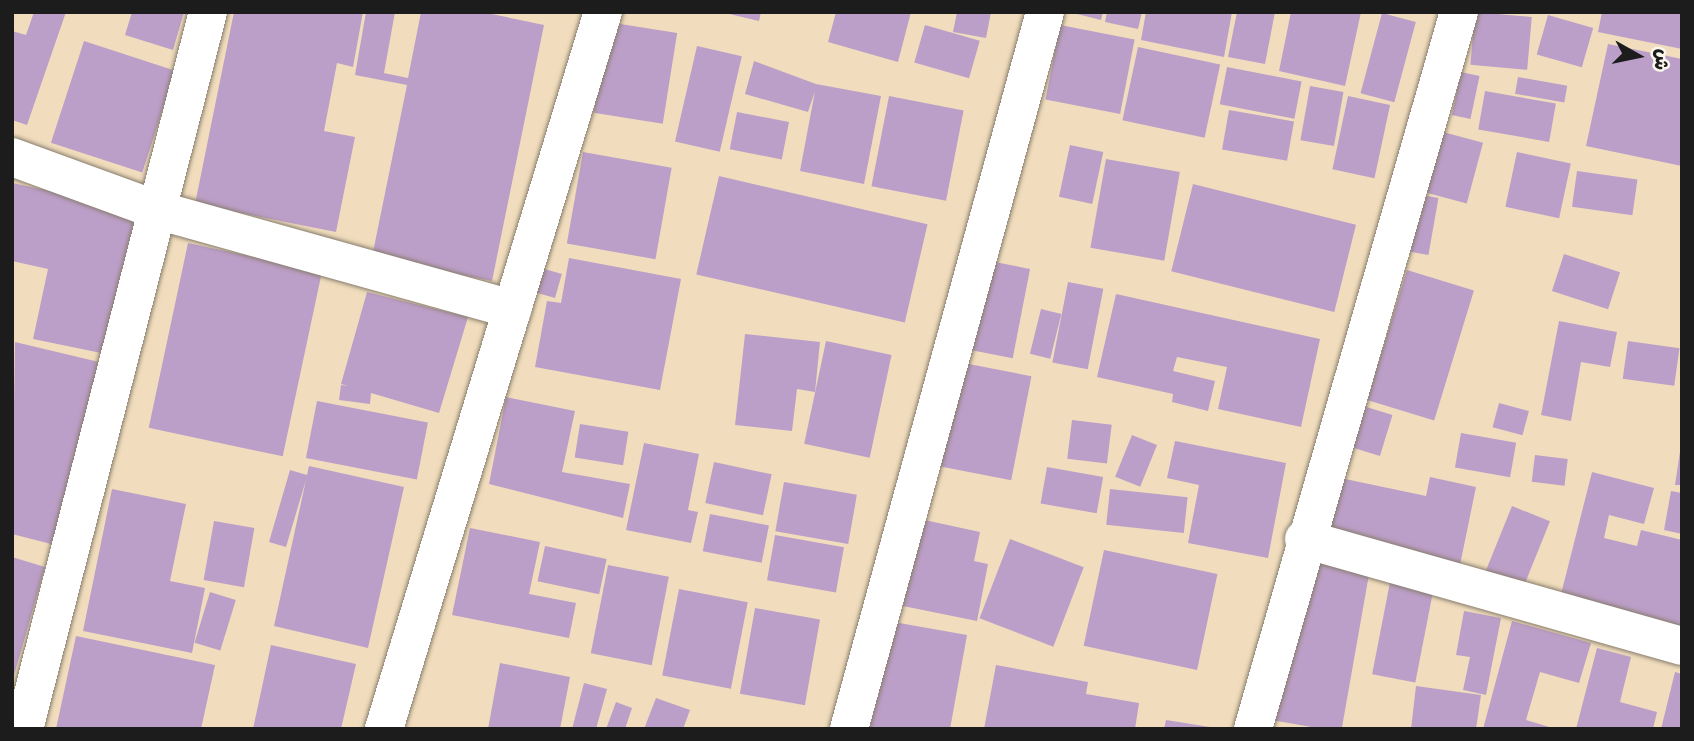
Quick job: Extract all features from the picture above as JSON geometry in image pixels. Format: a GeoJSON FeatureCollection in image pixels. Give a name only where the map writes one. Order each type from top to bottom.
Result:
{"type":"FeatureCollection","features":[{"type":"Feature","properties":{"kind":"street"},"geometry":{"type":"LineString","coordinates":[[24,729],[208,12]]}},
{"type":"Feature","properties":{"kind":"street"},"geometry":{"type":"LineString","coordinates":[[384,729],[603,12]]}},
{"type":"Feature","properties":{"kind":"street"},"geometry":{"type":"LineString","coordinates":[[849,729],[1045,12]]}},
{"type":"Feature","properties":{"kind":"street"},"geometry":{"type":"LineString","coordinates":[[1253,729],[1304,540],[1459,12]]}},
{"type":"Feature","properties":{"kind":"street"},"geometry":{"type":"LineString","coordinates":[[12,157],[157,210],[512,309]]}},
{"type":"Feature","properties":{"kind":"street"},"geometry":{"type":"LineString","coordinates":[[1304,540],[1682,646]]}},
{"type":"Feature","properties":{"kind":"building"},"geometry":{"type":"Polygon","coordinates":[[[34,12],[66,12],[27,125],[12,120],[12,31],[26,35],[34,12]]]}},
{"type":"Feature","properties":{"kind":"building"},"geometry":{"type":"Polygon","coordinates":[[[132,12],[184,12],[173,50],[125,35],[132,12]]]}},
{"type":"Feature","properties":{"kind":"building"},"geometry":{"type":"Polygon","coordinates":[[[234,12],[363,12],[353,67],[337,63],[324,131],[355,137],[336,232],[195,204],[234,12]]]}},
{"type":"Feature","properties":{"kind":"building"},"geometry":{"type":"Polygon","coordinates":[[[366,12],[395,12],[384,73],[408,78],[421,12],[482,12],[544,25],[492,281],[372,257],[407,85],[355,75],[366,12]]]}},
{"type":"Feature","properties":{"kind":"building"},"geometry":{"type":"Polygon","coordinates":[[[721,12],[761,12],[759,21],[721,12]]]}},
{"type":"Feature","properties":{"kind":"building"},"geometry":{"type":"Polygon","coordinates":[[[836,12],[911,12],[898,62],[828,42],[836,12]]]}},
{"type":"Feature","properties":{"kind":"building"},"geometry":{"type":"Polygon","coordinates":[[[957,12],[991,12],[986,38],[953,32],[957,12]]]}},
{"type":"Feature","properties":{"kind":"building"},"geometry":{"type":"Polygon","coordinates":[[[1069,12],[1103,12],[1101,20],[1069,12]]]}},
{"type":"Feature","properties":{"kind":"building"},"geometry":{"type":"Polygon","coordinates":[[[1107,12],[1142,12],[1138,29],[1105,22],[1107,12]]]}},
{"type":"Feature","properties":{"kind":"building"},"geometry":{"type":"Polygon","coordinates":[[[1146,12],[1232,12],[1224,57],[1141,40],[1146,12]]]}},
{"type":"Feature","properties":{"kind":"building"},"geometry":{"type":"Polygon","coordinates":[[[1237,12],[1275,12],[1265,64],[1228,57],[1237,12]]]}},
{"type":"Feature","properties":{"kind":"building"},"geometry":{"type":"Polygon","coordinates":[[[1291,12],[1361,12],[1345,86],[1279,71],[1291,12]]]}},
{"type":"Feature","properties":{"kind":"building"},"geometry":{"type":"Polygon","coordinates":[[[1475,12],[1532,17],[1527,70],[1470,65],[1475,12]]]}},
{"type":"Feature","properties":{"kind":"building"},"geometry":{"type":"Polygon","coordinates":[[[1602,12],[1682,12],[1682,49],[1598,32],[1602,12]]]}},
{"type":"Feature","properties":{"kind":"building"},"geometry":{"type":"Polygon","coordinates":[[[1382,13],[1416,22],[1394,102],[1361,93],[1382,13]]]}},
{"type":"Feature","properties":{"kind":"building"},"geometry":{"type":"Polygon","coordinates":[[[1548,15],[1593,28],[1582,67],[1537,54],[1548,15]]]}},
{"type":"Feature","properties":{"kind":"building"},"geometry":{"type":"Polygon","coordinates":[[[608,22],[677,33],[663,124],[594,113],[608,22]]]}},
{"type":"Feature","properties":{"kind":"building"},"geometry":{"type":"Polygon","coordinates":[[[925,25],[980,41],[969,78],[914,62],[925,25]]]}},
{"type":"Feature","properties":{"kind":"building"},"geometry":{"type":"Polygon","coordinates":[[[1060,25],[1135,40],[1120,114],[1045,100],[1060,25]]]}},
{"type":"Feature","properties":{"kind":"building"},"geometry":{"type":"Polygon","coordinates":[[[84,41],[175,71],[142,172],[51,143],[84,41]]]}},
{"type":"Feature","properties":{"kind":"building"},"geometry":{"type":"Polygon","coordinates":[[[1608,44],[1682,59],[1682,166],[1586,146],[1608,44]]]}},
{"type":"Feature","properties":{"kind":"building"},"geometry":{"type":"Polygon","coordinates":[[[697,46],[742,56],[720,152],[675,141],[697,46]]]}},
{"type":"Feature","properties":{"kind":"building"},"geometry":{"type":"Polygon","coordinates":[[[1138,47],[1220,64],[1205,138],[1122,120],[1138,47]]]}},
{"type":"Feature","properties":{"kind":"building"},"geometry":{"type":"Polygon","coordinates":[[[754,61],[816,84],[881,96],[864,184],[800,171],[815,91],[808,112],[745,94],[754,61]]]}},
{"type":"Feature","properties":{"kind":"building"},"geometry":{"type":"Polygon","coordinates":[[[1227,67],[1302,82],[1294,119],[1220,104],[1227,67]]]}},
{"type":"Feature","properties":{"kind":"building"},"geometry":{"type":"Polygon","coordinates":[[[1461,72],[1480,76],[1470,119],[1452,115],[1461,72]]]}},
{"type":"Feature","properties":{"kind":"building"},"geometry":{"type":"Polygon","coordinates":[[[1518,77],[1567,86],[1564,102],[1515,94],[1518,77]]]}},
{"type":"Feature","properties":{"kind":"building"},"geometry":{"type":"Polygon","coordinates":[[[1310,86],[1343,92],[1334,146],[1300,140],[1310,86]]]}},
{"type":"Feature","properties":{"kind":"building"},"geometry":{"type":"Polygon","coordinates":[[[1485,91],[1556,104],[1549,142],[1478,129],[1485,91]]]}},
{"type":"Feature","properties":{"kind":"building"},"geometry":{"type":"Polygon","coordinates":[[[889,96],[964,111],[946,201],[871,186],[889,96]]]}},
{"type":"Feature","properties":{"kind":"building"},"geometry":{"type":"Polygon","coordinates":[[[1348,96],[1390,105],[1374,178],[1332,169],[1348,96]]]}},
{"type":"Feature","properties":{"kind":"building"},"geometry":{"type":"Polygon","coordinates":[[[1229,110],[1294,121],[1287,161],[1222,149],[1229,110]]]}},
{"type":"Feature","properties":{"kind":"building"},"geometry":{"type":"Polygon","coordinates":[[[737,112],[789,122],[782,159],[730,149],[737,112]]]}},
{"type":"Feature","properties":{"kind":"building"},"geometry":{"type":"Polygon","coordinates":[[[1428,128],[1483,143],[1467,204],[1412,189],[1428,128]]]}},
{"type":"Feature","properties":{"kind":"building"},"geometry":{"type":"Polygon","coordinates":[[[1070,145],[1103,152],[1092,204],[1059,197],[1070,145]]]}},
{"type":"Feature","properties":{"kind":"building"},"geometry":{"type":"Polygon","coordinates":[[[583,152],[672,168],[655,259],[567,244],[583,152]]]}},
{"type":"Feature","properties":{"kind":"building"},"geometry":{"type":"Polygon","coordinates":[[[1517,152],[1571,163],[1559,218],[1505,207],[1517,152]]]}},
{"type":"Feature","properties":{"kind":"building"},"geometry":{"type":"Polygon","coordinates":[[[1106,159],[1180,172],[1164,261],[1090,248],[1106,159]]]}},
{"type":"Feature","properties":{"kind":"building"},"geometry":{"type":"Polygon","coordinates":[[[1577,171],[1637,179],[1632,215],[1572,207],[1577,171]]]}},
{"type":"Feature","properties":{"kind":"building"},"geometry":{"type":"Polygon","coordinates":[[[719,176],[928,224],[905,323],[696,274],[719,176]]]}},
{"type":"Feature","properties":{"kind":"building"},"geometry":{"type":"Polygon","coordinates":[[[12,183],[137,209],[106,354],[33,339],[48,269],[12,261],[12,183]]]}},
{"type":"Feature","properties":{"kind":"building"},"geometry":{"type":"Polygon","coordinates":[[[1193,184],[1356,225],[1334,312],[1171,271],[1193,184]]]}},
{"type":"Feature","properties":{"kind":"building"},"geometry":{"type":"Polygon","coordinates":[[[1405,192],[1438,198],[1428,255],[1395,249],[1405,192]]]}},
{"type":"Feature","properties":{"kind":"building"},"geometry":{"type":"Polygon","coordinates":[[[188,243],[322,271],[283,456],[149,428],[188,243]]]}},
{"type":"Feature","properties":{"kind":"building"},"geometry":{"type":"Polygon","coordinates":[[[1564,254],[1620,272],[1608,309],[1552,291],[1564,254]]]}},
{"type":"Feature","properties":{"kind":"building"},"geometry":{"type":"Polygon","coordinates":[[[569,258],[681,279],[660,390],[535,367],[547,301],[561,303],[569,258]]]}},
{"type":"Feature","properties":{"kind":"building"},"geometry":{"type":"Polygon","coordinates":[[[979,259],[1030,269],[1013,358],[962,348],[979,259]]]}},
{"type":"Feature","properties":{"kind":"building"},"geometry":{"type":"Polygon","coordinates":[[[534,266],[562,274],[555,298],[527,290],[534,266]]]}},
{"type":"Feature","properties":{"kind":"building"},"geometry":{"type":"Polygon","coordinates":[[[1407,270],[1474,290],[1434,421],[1367,400],[1407,270]]]}},
{"type":"Feature","properties":{"kind":"building"},"geometry":{"type":"Polygon","coordinates":[[[1068,282],[1103,289],[1088,369],[1052,362],[1068,282]]]}},
{"type":"Feature","properties":{"kind":"building"},"geometry":{"type":"Polygon","coordinates":[[[367,292],[468,317],[439,413],[371,393],[370,404],[339,400],[341,385],[348,386],[341,384],[367,292]]]}},
{"type":"Feature","properties":{"kind":"building"},"geometry":{"type":"Polygon","coordinates":[[[1116,294],[1320,339],[1301,427],[1218,409],[1227,367],[1177,357],[1173,371],[1215,381],[1208,411],[1172,402],[1173,394],[1097,377],[1116,294]]]}},
{"type":"Feature","properties":{"kind":"building"},"geometry":{"type":"Polygon","coordinates":[[[1041,309],[1061,314],[1050,359],[1030,354],[1041,309]]]}},
{"type":"Feature","properties":{"kind":"building"},"geometry":{"type":"Polygon","coordinates":[[[1559,321],[1617,332],[1610,367],[1581,362],[1571,421],[1541,415],[1559,321]]]}},
{"type":"Feature","properties":{"kind":"building"},"geometry":{"type":"Polygon","coordinates":[[[745,334],[820,342],[815,392],[797,389],[792,431],[735,425],[745,334]]]}},
{"type":"Feature","properties":{"kind":"building"},"geometry":{"type":"Polygon","coordinates":[[[826,341],[892,355],[870,458],[804,444],[826,341]]]}},
{"type":"Feature","properties":{"kind":"building"},"geometry":{"type":"Polygon","coordinates":[[[1628,341],[1679,348],[1674,386],[1623,379],[1628,341]]]}},
{"type":"Feature","properties":{"kind":"building"},"geometry":{"type":"Polygon","coordinates":[[[15,342],[99,362],[55,545],[12,534],[15,342]]]}},
{"type":"Feature","properties":{"kind":"building"},"geometry":{"type":"Polygon","coordinates":[[[948,360],[1031,376],[1011,480],[928,464],[948,360]]]}},
{"type":"Feature","properties":{"kind":"building"},"geometry":{"type":"Polygon","coordinates":[[[506,397],[575,411],[562,472],[630,484],[623,518],[489,484],[506,397]]]}},
{"type":"Feature","properties":{"kind":"building"},"geometry":{"type":"Polygon","coordinates":[[[317,401],[428,423],[417,479],[306,458],[317,401]]]}},
{"type":"Feature","properties":{"kind":"building"},"geometry":{"type":"Polygon","coordinates":[[[1499,403],[1529,411],[1522,435],[1493,427],[1499,403]]]}},
{"type":"Feature","properties":{"kind":"building"},"geometry":{"type":"Polygon","coordinates":[[[1360,405],[1393,415],[1380,456],[1347,446],[1360,405]]]}},
{"type":"Feature","properties":{"kind":"building"},"geometry":{"type":"Polygon","coordinates":[[[1072,420],[1112,425],[1107,464],[1067,459],[1072,420]]]}},
{"type":"Feature","properties":{"kind":"building"},"geometry":{"type":"Polygon","coordinates":[[[580,424],[628,432],[623,465],[575,458],[580,424]]]}},
{"type":"Feature","properties":{"kind":"building"},"geometry":{"type":"Polygon","coordinates":[[[1461,433],[1516,443],[1510,477],[1455,467],[1461,433]]]}},
{"type":"Feature","properties":{"kind":"building"},"geometry":{"type":"Polygon","coordinates":[[[1132,435],[1157,445],[1140,487],[1115,477],[1132,435]]]}},
{"type":"Feature","properties":{"kind":"building"},"geometry":{"type":"Polygon","coordinates":[[[1682,438],[1682,485],[1675,485],[1682,438]]]}},
{"type":"Feature","properties":{"kind":"building"},"geometry":{"type":"Polygon","coordinates":[[[1175,441],[1286,463],[1268,558],[1188,543],[1199,485],[1167,478],[1175,441]]]}},
{"type":"Feature","properties":{"kind":"building"},"geometry":{"type":"Polygon","coordinates":[[[644,443],[699,454],[688,510],[698,512],[691,543],[626,530],[644,443]]]}},
{"type":"Feature","properties":{"kind":"building"},"geometry":{"type":"Polygon","coordinates":[[[1535,455],[1568,459],[1564,486],[1532,482],[1535,455]]]}},
{"type":"Feature","properties":{"kind":"building"},"geometry":{"type":"Polygon","coordinates":[[[714,462],[772,474],[763,515],[705,503],[714,462]]]}},
{"type":"Feature","properties":{"kind":"building"},"geometry":{"type":"Polygon","coordinates":[[[309,466],[404,487],[368,648],[274,626],[306,480],[286,547],[269,542],[290,470],[307,475],[309,466]]]}},
{"type":"Feature","properties":{"kind":"building"},"geometry":{"type":"Polygon","coordinates":[[[1047,467],[1103,477],[1097,513],[1041,503],[1047,467]]]}},
{"type":"Feature","properties":{"kind":"building"},"geometry":{"type":"Polygon","coordinates":[[[1592,472],[1654,488],[1644,524],[1609,515],[1604,538],[1637,546],[1641,530],[1682,540],[1682,633],[1559,602],[1592,472]]]}},
{"type":"Feature","properties":{"kind":"building"},"geometry":{"type":"Polygon","coordinates":[[[1331,476],[1426,496],[1430,477],[1476,487],[1460,565],[1319,535],[1331,476]]]}},
{"type":"Feature","properties":{"kind":"building"},"geometry":{"type":"Polygon","coordinates":[[[784,482],[857,495],[848,544],[775,531],[784,482]]]}},
{"type":"Feature","properties":{"kind":"building"},"geometry":{"type":"Polygon","coordinates":[[[112,489],[186,504],[170,581],[205,588],[192,653],[83,631],[112,489]]]}},
{"type":"Feature","properties":{"kind":"building"},"geometry":{"type":"Polygon","coordinates":[[[1110,489],[1188,497],[1184,533],[1106,525],[1110,489]]]}},
{"type":"Feature","properties":{"kind":"building"},"geometry":{"type":"Polygon","coordinates":[[[1671,491],[1682,493],[1682,534],[1664,530],[1671,491]]]}},
{"type":"Feature","properties":{"kind":"building"},"geometry":{"type":"Polygon","coordinates":[[[1512,506],[1550,521],[1523,587],[1485,572],[1512,506]]]}},
{"type":"Feature","properties":{"kind":"building"},"geometry":{"type":"Polygon","coordinates":[[[710,514],[769,525],[762,563],[703,551],[710,514]]]}},
{"type":"Feature","properties":{"kind":"building"},"geometry":{"type":"Polygon","coordinates":[[[920,519],[980,532],[974,561],[988,564],[977,621],[903,606],[920,519]]]}},
{"type":"Feature","properties":{"kind":"building"},"geometry":{"type":"Polygon","coordinates":[[[214,521],[254,528],[244,587],[204,580],[214,521]]]}},
{"type":"Feature","properties":{"kind":"building"},"geometry":{"type":"Polygon","coordinates":[[[470,528],[540,542],[529,594],[576,603],[569,638],[452,615],[470,528]]]}},
{"type":"Feature","properties":{"kind":"building"},"geometry":{"type":"Polygon","coordinates":[[[775,535],[844,547],[836,592],[767,580],[775,535]]]}},
{"type":"Feature","properties":{"kind":"building"},"geometry":{"type":"Polygon","coordinates":[[[1010,539],[1084,567],[1053,647],[980,618],[1010,539]]]}},
{"type":"Feature","properties":{"kind":"building"},"geometry":{"type":"Polygon","coordinates":[[[545,546],[607,559],[599,594],[538,581],[545,546]]]}},
{"type":"Feature","properties":{"kind":"building"},"geometry":{"type":"Polygon","coordinates":[[[1104,550],[1217,574],[1197,670],[1084,646],[1104,550]]]}},
{"type":"Feature","properties":{"kind":"building"},"geometry":{"type":"Polygon","coordinates":[[[12,557],[45,567],[13,679],[12,679],[12,557]]]}},
{"type":"Feature","properties":{"kind":"building"},"geometry":{"type":"Polygon","coordinates":[[[1303,557],[1370,569],[1342,729],[1323,729],[1274,720],[1303,557]]]}},
{"type":"Feature","properties":{"kind":"building"},"geometry":{"type":"Polygon","coordinates":[[[608,565],[669,577],[652,665],[591,653],[608,565]]]}},
{"type":"Feature","properties":{"kind":"building"},"geometry":{"type":"Polygon","coordinates":[[[1391,577],[1434,585],[1415,683],[1372,674],[1391,577]]]}},
{"type":"Feature","properties":{"kind":"building"},"geometry":{"type":"Polygon","coordinates":[[[679,589],[748,602],[731,689],[662,675],[679,589]]]}},
{"type":"Feature","properties":{"kind":"building"},"geometry":{"type":"Polygon","coordinates":[[[210,592],[236,600],[220,651],[195,643],[210,592]]]}},
{"type":"Feature","properties":{"kind":"building"},"geometry":{"type":"Polygon","coordinates":[[[755,608],[820,619],[805,705],[740,694],[755,608]]]}},
{"type":"Feature","properties":{"kind":"building"},"geometry":{"type":"Polygon","coordinates":[[[1464,611],[1501,618],[1486,695],[1463,690],[1470,657],[1456,655],[1464,611]]]}},
{"type":"Feature","properties":{"kind":"building"},"geometry":{"type":"Polygon","coordinates":[[[871,618],[967,635],[950,729],[850,729],[871,618]]]}},
{"type":"Feature","properties":{"kind":"building"},"geometry":{"type":"Polygon","coordinates":[[[1512,621],[1591,643],[1579,683],[1540,672],[1526,720],[1556,729],[1483,729],[1512,621]]]}},
{"type":"Feature","properties":{"kind":"building"},"geometry":{"type":"Polygon","coordinates":[[[76,636],[215,665],[201,729],[56,729],[76,636]]]}},
{"type":"Feature","properties":{"kind":"building"},"geometry":{"type":"Polygon","coordinates":[[[271,645],[356,664],[341,729],[253,729],[271,645]]]}},
{"type":"Feature","properties":{"kind":"building"},"geometry":{"type":"Polygon","coordinates":[[[1597,648],[1631,657],[1620,702],[1657,712],[1653,729],[1576,729],[1597,648]]]}},
{"type":"Feature","properties":{"kind":"building"},"geometry":{"type":"Polygon","coordinates":[[[500,663],[570,677],[560,729],[488,729],[500,663]]]}},
{"type":"Feature","properties":{"kind":"building"},"geometry":{"type":"Polygon","coordinates":[[[996,665],[1088,682],[1086,694],[1139,703],[1135,729],[984,729],[996,665]]]}},
{"type":"Feature","properties":{"kind":"building"},"geometry":{"type":"Polygon","coordinates":[[[1675,672],[1682,674],[1682,729],[1661,729],[1675,672]]]}},
{"type":"Feature","properties":{"kind":"building"},"geometry":{"type":"Polygon","coordinates":[[[584,683],[607,689],[596,729],[572,729],[584,683]]]}},
{"type":"Feature","properties":{"kind":"building"},"geometry":{"type":"Polygon","coordinates":[[[1416,686],[1481,695],[1476,729],[1411,729],[1416,686]]]}},
{"type":"Feature","properties":{"kind":"building"},"geometry":{"type":"Polygon","coordinates":[[[656,698],[690,710],[683,729],[644,729],[656,698]]]}},
{"type":"Feature","properties":{"kind":"building"},"geometry":{"type":"Polygon","coordinates":[[[616,702],[632,708],[625,729],[606,729],[616,702]]]}},
{"type":"Feature","properties":{"kind":"building"},"geometry":{"type":"Polygon","coordinates":[[[1166,720],[1210,727],[1210,729],[1164,729],[1166,720]]]}}]}
